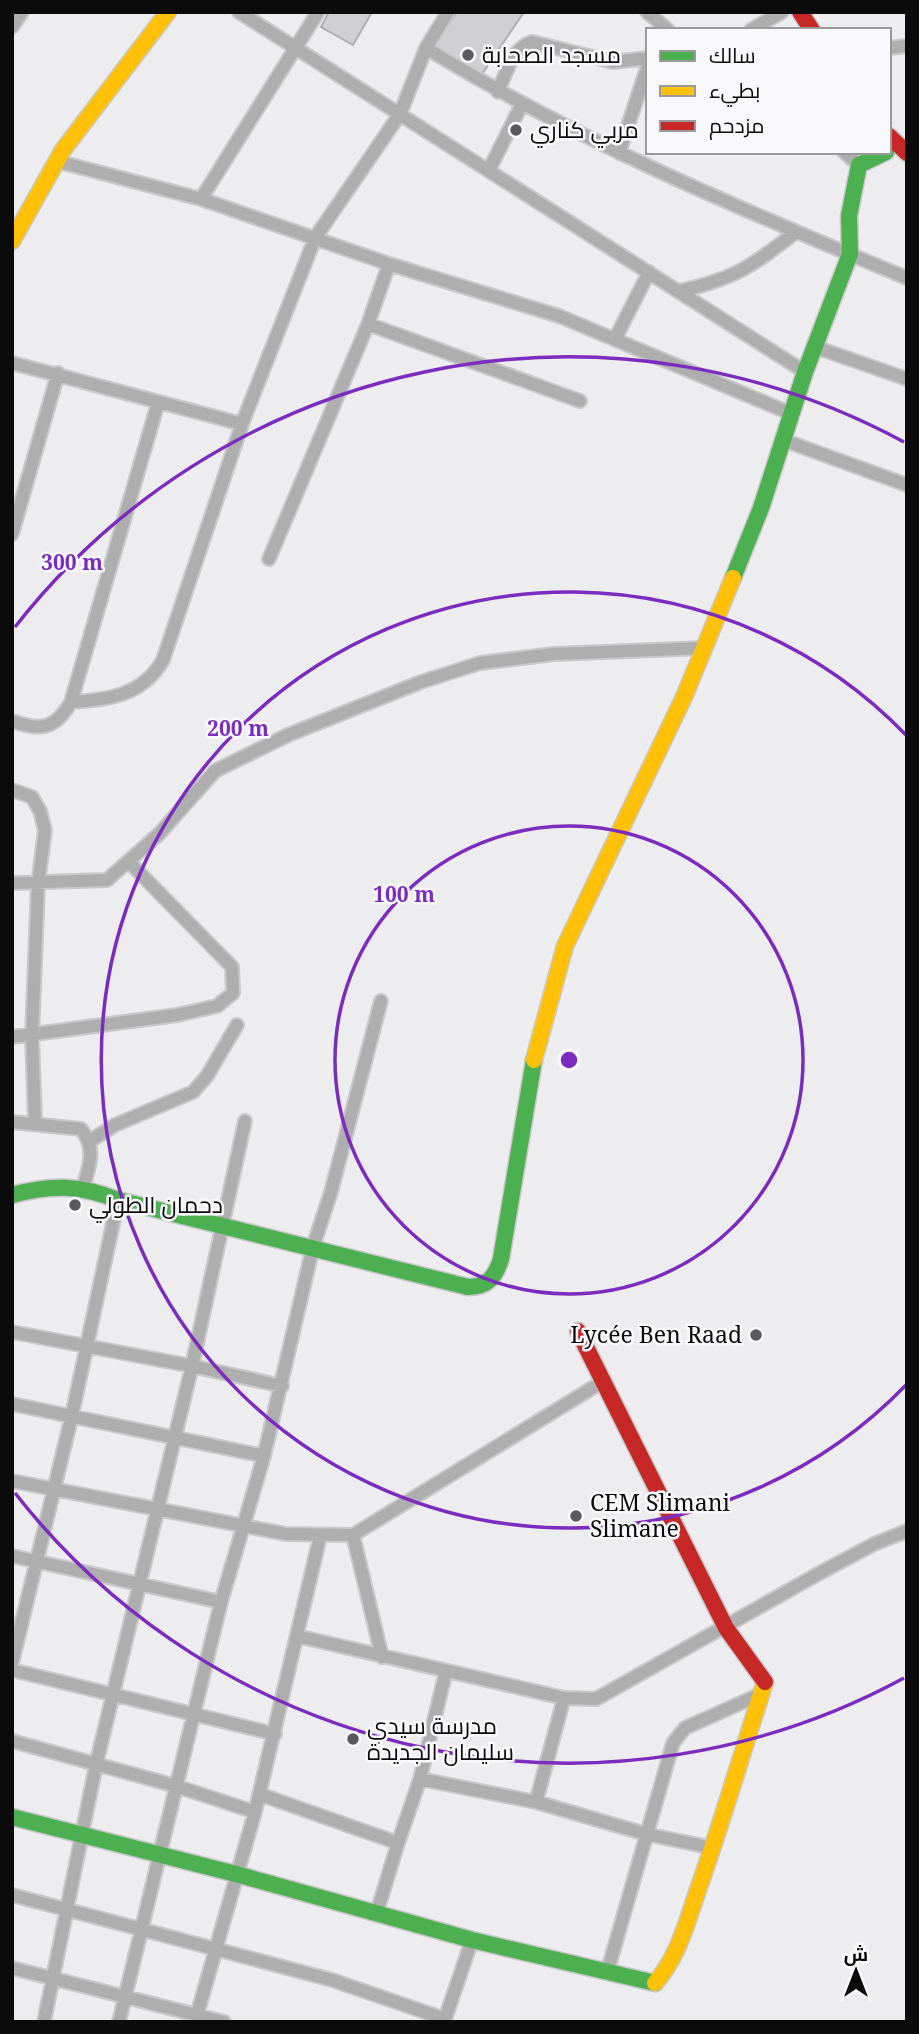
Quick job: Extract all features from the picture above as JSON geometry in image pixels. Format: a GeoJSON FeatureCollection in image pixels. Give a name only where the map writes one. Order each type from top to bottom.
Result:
{"type":"FeatureCollection","features":[{"type":"Feature","properties":{"kind":"street"},"geometry":{"type":"LineString","coordinates":[[12,27],[22,12]]}},
{"type":"Feature","properties":{"kind":"street"},"geometry":{"type":"LineString","coordinates":[[12,241],[18,211],[168,12]]}},
{"type":"Feature","properties":{"kind":"street"},"geometry":{"type":"LineString","coordinates":[[239,12],[805,372]]}},
{"type":"Feature","properties":{"kind":"street"},"geometry":{"type":"LineString","coordinates":[[201,199],[318,12]]}},
{"type":"Feature","properties":{"kind":"street"},"geometry":{"type":"LineString","coordinates":[[71,702],[125,694],[154,676],[186,596],[242,424],[315,238],[400,114],[426,48],[448,12]]}},
{"type":"Feature","properties":{"kind":"street"},"geometry":{"type":"LineString","coordinates":[[647,12],[666,28]]}},
{"type":"Feature","properties":{"kind":"street"},"geometry":{"type":"LineString","coordinates":[[754,28],[782,12]]}},
{"type":"Feature","properties":{"kind":"street"},"geometry":{"type":"LineString","coordinates":[[800,12],[811,28]]}},
{"type":"Feature","properties":{"kind":"street"},"geometry":{"type":"LineString","coordinates":[[498,92],[516,53],[523,45],[532,42],[613,62],[646,58]]}},
{"type":"Feature","properties":{"kind":"street"},"geometry":{"type":"LineString","coordinates":[[426,48],[498,92],[619,153],[907,278]]}},
{"type":"Feature","properties":{"kind":"street"},"geometry":{"type":"LineString","coordinates":[[619,153],[646,71]]}},
{"type":"Feature","properties":{"kind":"street"},"geometry":{"type":"LineString","coordinates":[[489,170],[522,104]]}},
{"type":"Feature","properties":{"kind":"street"},"geometry":{"type":"LineString","coordinates":[[846,154],[859,165]]}},
{"type":"Feature","properties":{"kind":"street"},"geometry":{"type":"LineString","coordinates":[[859,165],[882,154]]}},
{"type":"Feature","properties":{"kind":"street"},"geometry":{"type":"LineString","coordinates":[[56,161],[201,199],[389,264],[559,316],[792,415]]}},
{"type":"Feature","properties":{"kind":"street"},"geometry":{"type":"LineString","coordinates":[[12,1195],[41,1186],[84,1185],[118,1200],[468,1287],[479,1288],[489,1283],[497,1273],[537,1042],[565,946],[684,697],[761,508],[805,372],[849,254],[849,216],[859,165]]}},
{"type":"Feature","properties":{"kind":"street"},"geometry":{"type":"LineString","coordinates":[[679,291],[713,284],[745,271],[796,232]]}},
{"type":"Feature","properties":{"kind":"street"},"geometry":{"type":"LineString","coordinates":[[269,559],[368,324],[389,264]]}},
{"type":"Feature","properties":{"kind":"street"},"geometry":{"type":"LineString","coordinates":[[615,339],[649,272]]}},
{"type":"Feature","properties":{"kind":"street"},"geometry":{"type":"LineString","coordinates":[[368,324],[580,401]]}},
{"type":"Feature","properties":{"kind":"street"},"geometry":{"type":"LineString","coordinates":[[815,347],[907,379]]}},
{"type":"Feature","properties":{"kind":"street"},"geometry":{"type":"LineString","coordinates":[[12,363],[58,373],[158,403],[242,424]]}},
{"type":"Feature","properties":{"kind":"street"},"geometry":{"type":"LineString","coordinates":[[12,534],[58,373]]}},
{"type":"Feature","properties":{"kind":"street"},"geometry":{"type":"LineString","coordinates":[[12,721],[48,727],[60,721],[71,702],[158,403]]}},
{"type":"Feature","properties":{"kind":"street"},"geometry":{"type":"LineString","coordinates":[[783,440],[907,485]]}},
{"type":"Feature","properties":{"kind":"street"},"geometry":{"type":"LineString","coordinates":[[12,883],[107,880],[159,834],[215,771],[288,735],[421,682],[480,663],[554,654],[704,648]]}},
{"type":"Feature","properties":{"kind":"street"},"geometry":{"type":"LineString","coordinates":[[12,790],[32,797],[40,811],[45,830],[38,884],[32,1036],[35,1122]]}},
{"type":"Feature","properties":{"kind":"street"},"geometry":{"type":"LineString","coordinates":[[12,1037],[190,1012],[217,1006],[233,993],[232,967],[129,862]]}},
{"type":"Feature","properties":{"kind":"street"},"geometry":{"type":"LineString","coordinates":[[119,2022],[221,1602],[264,1456],[313,1247],[331,1192],[381,1001]]}},
{"type":"Feature","properties":{"kind":"street"},"geometry":{"type":"LineString","coordinates":[[90,1141],[115,1125],[193,1091],[207,1076],[237,1025]]}},
{"type":"Feature","properties":{"kind":"street"},"geometry":{"type":"LineString","coordinates":[[44,2022],[112,1693],[192,1366],[245,1121]]}},
{"type":"Feature","properties":{"kind":"street"},"geometry":{"type":"LineString","coordinates":[[12,1122],[35,1122],[81,1129],[90,1141],[92,1158],[84,1185]]}},
{"type":"Feature","properties":{"kind":"street"},"geometry":{"type":"LineString","coordinates":[[12,1663],[72,1415],[118,1200]]}},
{"type":"Feature","properties":{"kind":"street"},"geometry":{"type":"LineString","coordinates":[[12,1817],[82,1838],[159,1854],[472,1940],[648,1984],[661,1978],[670,1966],[680,1941],[713,1848],[765,1681],[761,1672],[726,1628],[578,1331]]}},
{"type":"Feature","properties":{"kind":"street"},"geometry":{"type":"LineString","coordinates":[[12,1332],[282,1386]]}},
{"type":"Feature","properties":{"kind":"street"},"geometry":{"type":"LineString","coordinates":[[12,1481],[157,1507],[242,1527],[320,1537],[353,1535],[602,1382]]}},
{"type":"Feature","properties":{"kind":"street"},"geometry":{"type":"LineString","coordinates":[[12,1404],[264,1456]]}},
{"type":"Feature","properties":{"kind":"street"},"geometry":{"type":"LineString","coordinates":[[297,1636],[564,1698],[589,1700],[604,1697],[874,1544],[907,1531]]}},
{"type":"Feature","properties":{"kind":"street"},"geometry":{"type":"LineString","coordinates":[[353,1535],[382,1657]]}},
{"type":"Feature","properties":{"kind":"street"},"geometry":{"type":"LineString","coordinates":[[196,2018],[275,1734],[320,1537]]}},
{"type":"Feature","properties":{"kind":"street"},"geometry":{"type":"LineString","coordinates":[[12,1556],[221,1602]]}},
{"type":"Feature","properties":{"kind":"street"},"geometry":{"type":"LineString","coordinates":[[12,1670],[275,1734]]}},
{"type":"Feature","properties":{"kind":"street"},"geometry":{"type":"LineString","coordinates":[[377,1912],[419,1779],[446,1671]]}},
{"type":"Feature","properties":{"kind":"street"},"geometry":{"type":"LineString","coordinates":[[607,1973],[677,1736],[685,1728],[762,1693]]}},
{"type":"Feature","properties":{"kind":"street"},"geometry":{"type":"LineString","coordinates":[[536,1802],[564,1698]]}},
{"type":"Feature","properties":{"kind":"street"},"geometry":{"type":"LineString","coordinates":[[12,1741],[176,1786],[255,1811]]}},
{"type":"Feature","properties":{"kind":"street"},"geometry":{"type":"LineString","coordinates":[[419,1779],[536,1802],[646,1834],[713,1848]]}},
{"type":"Feature","properties":{"kind":"street"},"geometry":{"type":"LineString","coordinates":[[259,1794],[398,1843]]}},
{"type":"Feature","properties":{"kind":"street"},"geometry":{"type":"LineString","coordinates":[[12,1895],[332,1980],[445,2021],[472,1940]]}},
{"type":"Feature","properties":{"kind":"street"},"geometry":{"type":"LineString","coordinates":[[12,1968],[196,2018],[224,2022]]}},
{"type":"Feature","properties":{"kind":"building"},"geometry":{"type":"Polygon","coordinates":[[[329,12],[372,12],[353,45],[321,27],[329,12]]]}},
{"type":"Feature","properties":{"kind":"building"},"geometry":{"type":"Polygon","coordinates":[[[457,12],[524,12],[480,77],[434,46],[457,12]]]}},
{"type":"Feature","properties":{"kind":"traffic: fast"},"geometry":{"type":"LineString","coordinates":[[733,578],[761,508],[805,372],[850,254],[849,216],[859,165],[882,154]]}},
{"type":"Feature","properties":{"kind":"traffic: fast"},"geometry":{"type":"LineString","coordinates":[[12,1195],[53,1188],[91,1191],[118,1200],[475,1287],[490,1280],[501,1259],[534,1060]]}},
{"type":"Feature","properties":{"kind":"traffic: fast"},"geometry":{"type":"LineString","coordinates":[[12,1817],[236,1874],[472,1940],[655,1983]]}},
{"type":"Feature","properties":{"kind":"traffic: slow"},"geometry":{"type":"LineString","coordinates":[[12,241],[63,150],[168,12]]}},
{"type":"Feature","properties":{"kind":"traffic: slow"},"geometry":{"type":"LineString","coordinates":[[534,1060],[565,946],[684,697],[733,578]]}},
{"type":"Feature","properties":{"kind":"traffic: slow"},"geometry":{"type":"LineString","coordinates":[[655,1983],[676,1950],[686,1925],[765,1682]]}},
{"type":"Feature","properties":{"kind":"traffic: jam"},"geometry":{"type":"LineString","coordinates":[[800,12],[811,28]]}},
{"type":"Feature","properties":{"kind":"traffic: jam"},"geometry":{"type":"LineString","coordinates":[[891,138],[907,153]]}},
{"type":"Feature","properties":{"kind":"traffic: jam"},"geometry":{"type":"LineString","coordinates":[[578,1331],[726,1628],[765,1682]]}},
{"type":"Feature","properties":{"kind":"place","name":"مسجد الصحابة"},"geometry":{"type":"Point","coordinates":[468,55]}},
{"type":"Feature","properties":{"kind":"place","name":"مربي كناري"},"geometry":{"type":"Point","coordinates":[516,130]}},
{"type":"Feature","properties":{"kind":"place","name":"دحمان الطولي"},"geometry":{"type":"Point","coordinates":[75,1205]}},
{"type":"Feature","properties":{"kind":"place","name":"Lycée Ben Raad"},"geometry":{"type":"Point","coordinates":[756,1335]}},
{"type":"Feature","properties":{"kind":"place","name":"CEM Slimani Slimane"},"geometry":{"type":"Point","coordinates":[576,1516]}},
{"type":"Feature","properties":{"kind":"place","name":"مدرسة سيدي سليمان الجديدة"},"geometry":{"type":"Point","coordinates":[353,1739]}}]}
